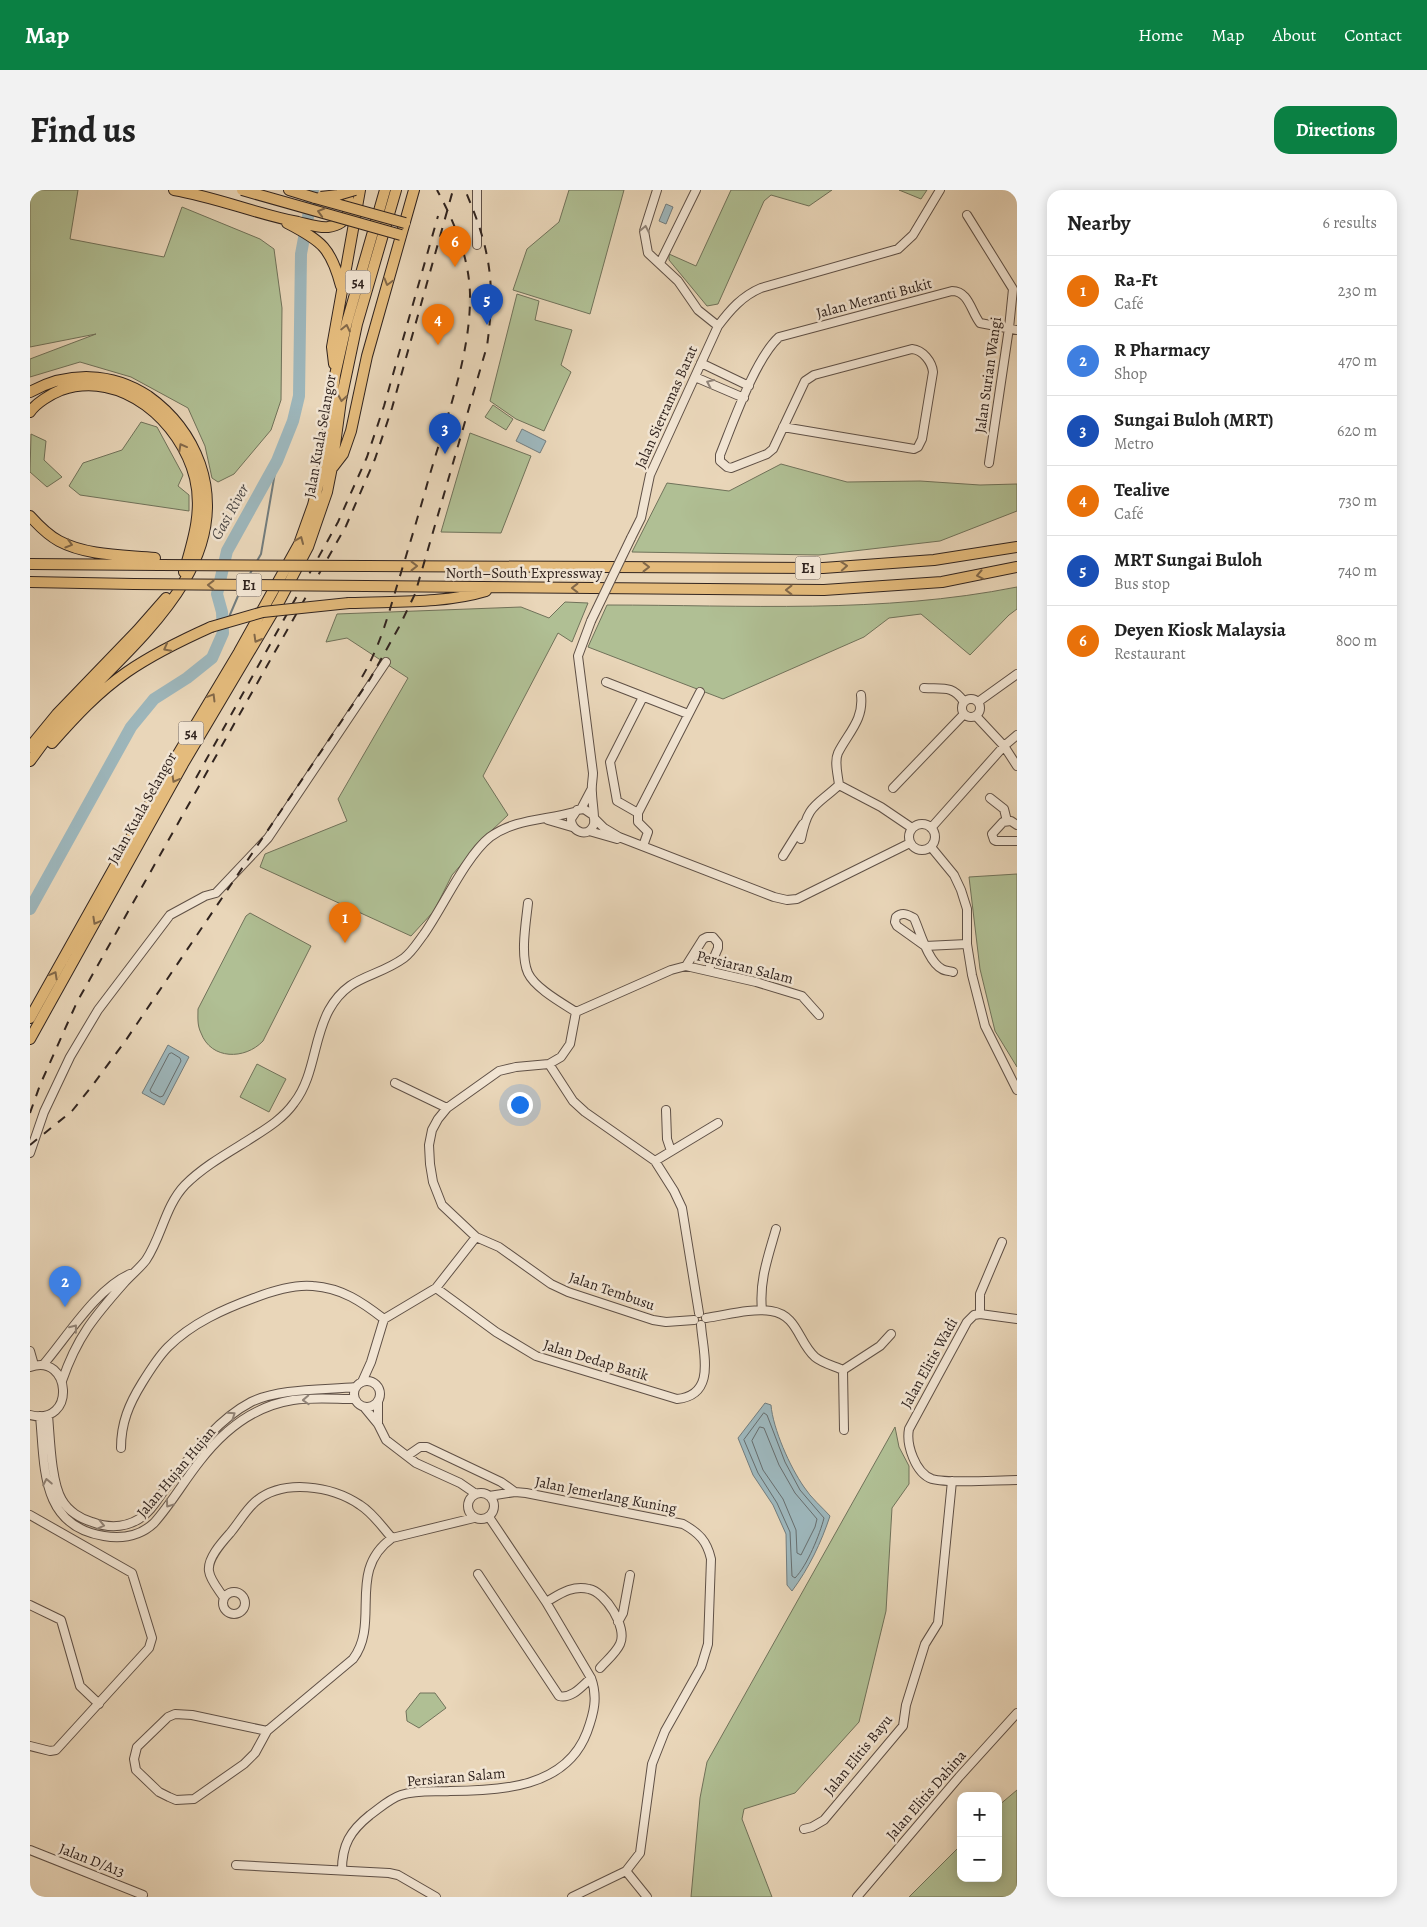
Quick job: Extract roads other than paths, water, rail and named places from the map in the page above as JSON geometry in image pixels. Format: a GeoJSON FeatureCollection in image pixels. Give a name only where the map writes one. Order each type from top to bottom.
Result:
{"type":"FeatureCollection","features":[{"type":"Feature","properties":{"kind":"highway"},"geometry":{"type":"LineString","coordinates":[[174,190],[278,218],[327,227],[339,224],[347,216],[350,204],[345,190]]}},
{"type":"Feature","properties":{"kind":"highway"},"geometry":{"type":"LineString","coordinates":[[242,190],[401,236]]}},
{"type":"Feature","properties":{"kind":"highway"},"geometry":{"type":"LineString","coordinates":[[289,190],[404,223]]}},
{"type":"Feature","properties":{"kind":"highway"},"geometry":{"type":"LineString","coordinates":[[315,198],[338,195],[355,190]]}},
{"type":"Feature","properties":{"kind":"highway"},"geometry":{"type":"LineString","coordinates":[[335,375],[332,347],[360,190]]}},
{"type":"Feature","properties":{"kind":"highway","name":"Jalan Kuala Selangor"},"geometry":{"type":"LineString","coordinates":[[30,1018],[175,759],[239,652],[299,544],[313,505],[323,466],[335,375],[347,322],[385,190]]}},
{"type":"Feature","properties":{"kind":"highway","name":"Jalan Kuala Selangor"},"geometry":{"type":"LineString","coordinates":[[30,1039],[183,764],[279,602],[304,555],[322,508],[332,467],[341,400],[352,347],[396,190]]}},
{"type":"Feature","properties":{"kind":"highway"},"geometry":{"type":"LineString","coordinates":[[332,467],[343,454],[351,431],[367,356],[414,190]]}},
{"type":"Feature","properties":{"kind":"highway"},"geometry":{"type":"LineString","coordinates":[[278,218],[310,235],[321,244],[333,259],[342,290]]}},
{"type":"Feature","properties":{"kind":"highway"},"geometry":{"type":"LineString","coordinates":[[30,392],[42,385],[66,379],[95,377],[124,383],[145,394],[174,418],[191,444],[202,471],[206,507],[205,526],[199,549],[193,566],[176,596],[153,624],[59,723],[30,761]]}},
{"type":"Feature","properties":{"kind":"highway"},"geometry":{"type":"LineString","coordinates":[[30,412],[33,407],[56,392],[80,385],[108,388],[140,401],[158,415],[170,428],[183,448],[195,478],[198,509],[197,527],[183,574],[167,597],[57,714],[30,747]]}},
{"type":"Feature","properties":{"kind":"highway"},"geometry":{"type":"LineString","coordinates":[[30,516],[41,529],[60,542],[89,550],[158,562]]}},
{"type":"Feature","properties":{"kind":"highway","name":"North–South Expressway"},"geometry":{"type":"LineString","coordinates":[[30,564],[158,562],[211,565],[823,568],[934,560],[1017,547]]}},
{"type":"Feature","properties":{"kind":"highway","name":"North–South Expressway"},"geometry":{"type":"LineString","coordinates":[[30,582],[824,590],[942,582],[1017,567]]}},
{"type":"Feature","properties":{"kind":"highway"},"geometry":{"type":"LineString","coordinates":[[30,771],[49,745],[84,708],[126,673],[166,648],[211,627],[263,612],[349,603],[442,599],[474,595],[496,587]]}},
{"type":"Feature","properties":{"kind":"street"},"geometry":{"type":"LineString","coordinates":[[477,190],[478,245]]}},
{"type":"Feature","properties":{"kind":"street"},"geometry":{"type":"LineString","coordinates":[[657,190],[643,235],[648,253],[678,281],[698,310],[718,326]]}},
{"type":"Feature","properties":{"kind":"street"},"geometry":{"type":"LineString","coordinates":[[660,264],[696,190]]}},
{"type":"Feature","properties":{"kind":"street","name":"Jalan Sierramas Barat"},"geometry":{"type":"LineString","coordinates":[[593,817],[591,790],[593,773],[578,656],[591,621],[640,518],[650,475],[718,326],[732,308],[750,293],[898,249],[913,235],[940,190]]}},
{"type":"Feature","properties":{"kind":"street","name":"Jalan Surian Wangi"},"geometry":{"type":"LineString","coordinates":[[967,215],[1013,289],[1013,329],[989,463]]}},
{"type":"Feature","properties":{"kind":"street","name":"Jalan Meranti Bukit"},"geometry":{"type":"LineString","coordinates":[[784,427],[909,449],[918,448],[922,440],[933,372],[932,364],[920,351],[912,349],[814,375],[805,381],[773,449],[767,454],[732,468],[727,468],[722,465],[720,455],[749,386],[771,345],[779,337],[952,291],[961,292],[980,322],[1013,329]]}},
{"type":"Feature","properties":{"kind":"street"},"geometry":{"type":"LineString","coordinates":[[701,363],[749,386]]}},
{"type":"Feature","properties":{"kind":"street"},"geometry":{"type":"LineString","coordinates":[[695,377],[744,398]]}},
{"type":"Feature","properties":{"kind":"street"},"geometry":{"type":"LineString","coordinates":[[30,1153],[44,1112],[66,1065],[98,1010],[170,915],[205,896],[216,893],[268,838],[386,662]]}},
{"type":"Feature","properties":{"kind":"street"},"geometry":{"type":"LineString","coordinates":[[964,702],[969,700],[978,702],[1017,674]]}},
{"type":"Feature","properties":{"kind":"street"},"geometry":{"type":"LineString","coordinates":[[606,682],[688,714]]}},
{"type":"Feature","properties":{"kind":"street"},"geometry":{"type":"LineString","coordinates":[[924,688],[952,690],[958,693],[964,702],[962,709],[964,714],[968,717],[976,716],[980,711],[978,702]]}},
{"type":"Feature","properties":{"kind":"street"},"geometry":{"type":"LineString","coordinates":[[644,846],[648,832],[638,822],[638,813],[700,692]]}},
{"type":"Feature","properties":{"kind":"street"},"geometry":{"type":"LineString","coordinates":[[838,784],[837,758],[861,713],[861,695]]}},
{"type":"Feature","properties":{"kind":"street"},"geometry":{"type":"LineString","coordinates":[[638,813],[617,801],[610,762],[643,697]]}},
{"type":"Feature","properties":{"kind":"street"},"geometry":{"type":"LineString","coordinates":[[893,788],[964,714]]}},
{"type":"Feature","properties":{"kind":"street"},"geometry":{"type":"LineString","coordinates":[[976,716],[1004,746],[1017,766]]}},
{"type":"Feature","properties":{"kind":"street"},"geometry":{"type":"LineString","coordinates":[[931,828],[1004,746],[1017,735]]}},
{"type":"Feature","properties":{"kind":"street"},"geometry":{"type":"LineString","coordinates":[[783,856],[817,802],[838,784]]}},
{"type":"Feature","properties":{"kind":"street"},"geometry":{"type":"LineString","coordinates":[[838,784],[881,807],[912,828]]}},
{"type":"Feature","properties":{"kind":"street","name":"Jalan Sierramas Barat"},"geometry":{"type":"LineString","coordinates":[[577,811],[591,790]]}},
{"type":"Feature","properties":{"kind":"street"},"geometry":{"type":"LineString","coordinates":[[990,798],[1004,809],[1007,821]]}},
{"type":"Feature","properties":{"kind":"street"},"geometry":{"type":"LineString","coordinates":[[62,1381],[78,1340],[94,1316],[146,1259],[171,1205],[186,1185],[225,1155],[276,1122],[294,1104],[309,1074],[320,1030],[330,1009],[344,989],[355,981],[404,958],[414,948],[437,916],[467,864],[490,837],[521,822],[588,810],[604,828],[631,842]]}},
{"type":"Feature","properties":{"kind":"street"},"geometry":{"type":"LineString","coordinates":[[572,826],[571,819],[577,811]]}},
{"type":"Feature","properties":{"kind":"street"},"geometry":{"type":"LineString","coordinates":[[589,831],[593,825],[593,817]]}},
{"type":"Feature","properties":{"kind":"street"},"geometry":{"type":"LineString","coordinates":[[546,819],[572,826],[581,833],[589,831],[644,846],[774,898],[786,900],[797,898],[910,843]]}},
{"type":"Feature","properties":{"kind":"street"},"geometry":{"type":"LineString","coordinates":[[801,839],[805,820]]}},
{"type":"Feature","properties":{"kind":"street"},"geometry":{"type":"LineString","coordinates":[[1017,824],[1007,821],[999,824],[992,837],[996,841],[1017,841]]}},
{"type":"Feature","properties":{"kind":"street"},"geometry":{"type":"LineString","coordinates":[[912,828],[924,824],[931,828],[935,835],[931,847]]}},
{"type":"Feature","properties":{"kind":"street"},"geometry":{"type":"LineString","coordinates":[[912,828],[909,836],[910,843],[920,850],[931,847]]}},
{"type":"Feature","properties":{"kind":"street"},"geometry":{"type":"LineString","coordinates":[[931,847],[954,875],[961,890],[967,909],[968,944],[972,975],[985,1026],[1017,1090]]}},
{"type":"Feature","properties":{"kind":"street"},"geometry":{"type":"LineString","coordinates":[[494,1507],[489,1496],[476,1494],[460,1483],[416,1463],[386,1440],[378,1424],[355,1399],[359,1385],[371,1362],[384,1319],[436,1288],[476,1237],[442,1205],[433,1182],[429,1145],[432,1130],[438,1119],[447,1108],[500,1071],[516,1067],[549,1064],[561,1057],[570,1044],[576,1012],[551,995],[528,973],[524,955],[528,903]]}},
{"type":"Feature","properties":{"kind":"street"},"geometry":{"type":"LineString","coordinates":[[686,966],[703,939],[707,936],[713,937],[718,943],[718,948],[708,971]]}},
{"type":"Feature","properties":{"kind":"street"},"geometry":{"type":"LineString","coordinates":[[953,972],[939,967],[925,946],[968,944]]}},
{"type":"Feature","properties":{"kind":"street","name":"Persiaran Salam"},"geometry":{"type":"LineString","coordinates":[[576,1012],[671,970],[686,966],[756,982],[802,996],[819,1015]]}},
{"type":"Feature","properties":{"kind":"street","name":"Jalan Dedap Batik"},"geometry":{"type":"LineString","coordinates":[[436,1288],[496,1332],[536,1356],[677,1398],[695,1394],[703,1383],[705,1372],[702,1319],[682,1208],[674,1191],[655,1161],[585,1112],[573,1101],[549,1064]]}},
{"type":"Feature","properties":{"kind":"street"},"geometry":{"type":"LineString","coordinates":[[395,1083],[447,1108]]}},
{"type":"Feature","properties":{"kind":"street"},"geometry":{"type":"LineString","coordinates":[[666,1110],[667,1139],[671,1151]]}},
{"type":"Feature","properties":{"kind":"street"},"geometry":{"type":"LineString","coordinates":[[655,1161],[718,1123]]}},
{"type":"Feature","properties":{"kind":"street"},"geometry":{"type":"LineString","coordinates":[[762,1310],[761,1286],[776,1230]]}},
{"type":"Feature","properties":{"kind":"street","name":"Jalan Tembusu"},"geometry":{"type":"LineString","coordinates":[[476,1237],[499,1247],[551,1284],[568,1292],[653,1320],[666,1322],[694,1320],[696,1323],[702,1319]]}},
{"type":"Feature","properties":{"kind":"street","name":"Jalan Elitis Wadi"},"geometry":{"type":"LineString","coordinates":[[1002,1242],[980,1294],[980,1314],[974,1315],[967,1322],[909,1429],[908,1436],[909,1450],[924,1473],[933,1479],[952,1481],[1017,1480]]}},
{"type":"Feature","properties":{"kind":"street"},"geometry":{"type":"LineString","coordinates":[[43,1366],[103,1292],[120,1278],[132,1274]]}},
{"type":"Feature","properties":{"kind":"street"},"geometry":{"type":"LineString","coordinates":[[121,1448],[122,1430],[126,1414],[134,1396],[156,1361],[178,1338],[218,1312],[262,1294],[293,1286],[312,1286],[327,1288],[355,1297],[384,1319]]}},
{"type":"Feature","properties":{"kind":"street"},"geometry":{"type":"LineString","coordinates":[[702,1319],[762,1310],[774,1312],[790,1320],[796,1327],[805,1345],[816,1358],[843,1370]]}},
{"type":"Feature","properties":{"kind":"street"},"geometry":{"type":"LineString","coordinates":[[980,1314],[1017,1320]]}},
{"type":"Feature","properties":{"kind":"street"},"geometry":{"type":"LineString","coordinates":[[843,1370],[880,1346],[891,1334]]}},
{"type":"Feature","properties":{"kind":"street"},"geometry":{"type":"LineString","coordinates":[[30,1351],[32,1366],[51,1368],[58,1374],[62,1381],[64,1397],[55,1410],[36,1416]]}},
{"type":"Feature","properties":{"kind":"street"},"geometry":{"type":"LineString","coordinates":[[371,1362],[373,1383]]}},
{"type":"Feature","properties":{"kind":"street"},"geometry":{"type":"LineString","coordinates":[[843,1370],[844,1430]]}},
{"type":"Feature","properties":{"kind":"street"},"geometry":{"type":"LineString","coordinates":[[359,1385],[370,1381],[379,1389],[378,1424]]}},
{"type":"Feature","properties":{"kind":"street","name":"Jalan Hujan Hujan"},"geometry":{"type":"LineString","coordinates":[[36,1416],[56,1484],[61,1499],[66,1506],[84,1519],[107,1527],[118,1526],[131,1523],[148,1512],[212,1432],[250,1402],[266,1396],[359,1385]]}},
{"type":"Feature","properties":{"kind":"street","name":"Jalan Hujan Hujan"},"geometry":{"type":"LineString","coordinates":[[36,1416],[47,1485],[52,1503],[66,1520],[80,1529],[93,1534],[124,1537],[147,1529],[207,1453],[230,1428],[254,1413],[295,1400],[355,1399]]}},
{"type":"Feature","properties":{"kind":"street"},"geometry":{"type":"LineString","coordinates":[[364,1407],[372,1406],[378,1401]]}},
{"type":"Feature","properties":{"kind":"street"},"geometry":{"type":"LineString","coordinates":[[407,1456],[420,1448],[427,1448],[501,1482],[515,1492]]}},
{"type":"Feature","properties":{"kind":"street","name":"Jalan Elitis Bayu"},"geometry":{"type":"LineString","coordinates":[[804,1829],[824,1820],[903,1726],[906,1705],[925,1644],[938,1623],[952,1481]]}},
{"type":"Feature","properties":{"kind":"street"},"geometry":{"type":"LineString","coordinates":[[460,1483],[474,1518]]}},
{"type":"Feature","properties":{"kind":"street"},"geometry":{"type":"LineString","coordinates":[[224,1598],[209,1572],[210,1562],[226,1538],[255,1502],[277,1491],[289,1488],[312,1488],[327,1490],[349,1498],[362,1506],[392,1538]]}},
{"type":"Feature","properties":{"kind":"street","name":"Jalan Jemerlang Kuning"},"geometry":{"type":"LineString","coordinates":[[489,1496],[515,1492],[526,1493],[683,1524],[696,1532],[705,1541],[709,1550],[711,1560],[708,1644],[702,1667],[658,1745],[652,1764],[640,1853],[626,1871],[572,1897]]}},
{"type":"Feature","properties":{"kind":"street"},"geometry":{"type":"LineString","coordinates":[[454,1523],[476,1494]]}},
{"type":"Feature","properties":{"kind":"street"},"geometry":{"type":"LineString","coordinates":[[267,1731],[192,1714],[176,1714],[168,1717],[137,1747],[134,1759],[136,1770],[159,1792],[169,1797],[176,1800],[194,1799],[244,1764],[255,1753],[267,1731],[353,1659],[359,1651],[364,1635],[367,1573],[381,1546],[392,1538],[474,1518],[482,1520],[489,1517],[494,1507],[505,1494]]}},
{"type":"Feature","properties":{"kind":"street"},"geometry":{"type":"LineString","coordinates":[[30,1515],[129,1570],[134,1577],[152,1638],[150,1648],[56,1750],[50,1751],[30,1746]]}},
{"type":"Feature","properties":{"kind":"street","name":"Persiaran Salam"},"geometry":{"type":"LineString","coordinates":[[342,1870],[343,1852],[357,1825],[393,1798],[412,1792],[496,1790],[545,1778],[573,1755],[585,1738],[596,1702],[590,1678],[546,1602],[489,1517]]}},
{"type":"Feature","properties":{"kind":"street"},"geometry":{"type":"LineString","coordinates":[[478,1574],[559,1696],[563,1697],[571,1694],[590,1678]]}},
{"type":"Feature","properties":{"kind":"street"},"geometry":{"type":"LineString","coordinates":[[618,1622],[623,1613],[630,1575]]}},
{"type":"Feature","properties":{"kind":"street"},"geometry":{"type":"LineString","coordinates":[[546,1602],[566,1590],[590,1589],[600,1594],[613,1609],[621,1632],[620,1644],[600,1668]]}},
{"type":"Feature","properties":{"kind":"street"},"geometry":{"type":"LineString","coordinates":[[30,1605],[61,1620],[80,1686],[99,1704]]}},
{"type":"Feature","properties":{"kind":"street","name":"Jalan Elitis Dahina"},"geometry":{"type":"LineString","coordinates":[[856,1897],[959,1777],[1017,1713]]}},
{"type":"Feature","properties":{"kind":"street","name":"Jalan D/A13"},"geometry":{"type":"LineString","coordinates":[[30,1850],[144,1895]]}},
{"type":"Feature","properties":{"kind":"street"},"geometry":{"type":"LineString","coordinates":[[236,1865],[342,1870],[398,1875],[436,1897]]}},
{"type":"Feature","properties":{"kind":"street"},"geometry":{"type":"LineString","coordinates":[[626,1871],[647,1897]]}},
{"type":"Feature","properties":{"kind":"water"},"geometry":{"type":"Polygon","coordinates":[[[666,204],[673,207],[666,224],[659,221],[666,204]]]}},
{"type":"Feature","properties":{"kind":"water"},"geometry":{"type":"Polygon","coordinates":[[[522,429],[546,441],[540,453],[516,441],[522,429]]]}},
{"type":"Feature","properties":{"kind":"water"},"geometry":{"type":"Polygon","coordinates":[[[168,1045],[189,1057],[164,1105],[142,1093],[168,1045]]]}},
{"type":"Feature","properties":{"kind":"water"},"geometry":{"type":"Polygon","coordinates":[[[765,1403],[771,1405],[772,1415],[779,1436],[788,1459],[799,1479],[810,1495],[830,1516],[814,1555],[792,1591],[787,1585],[786,1534],[773,1505],[753,1475],[738,1438],[765,1403]]]}},
{"type":"Feature","properties":{"kind":"waterway","name":"Gasi River"},"geometry":{"type":"LineString","coordinates":[[30,909],[131,727],[154,699],[187,678],[212,658],[223,633],[222,612],[217,594],[227,551],[277,461],[293,421],[299,396],[301,254],[313,190]]}},
{"type":"Feature","properties":{"kind":"waterway"},"geometry":{"type":"LineString","coordinates":[[257,561],[261,554],[277,461]]}},
{"type":"Feature","properties":{"kind":"waterway"},"geometry":{"type":"LineString","coordinates":[[246,581],[252,570]]}},
{"type":"Feature","properties":{"kind":"waterway"},"geometry":{"type":"LineString","coordinates":[[229,617],[241,589]]}},
{"type":"Feature","properties":{"kind":"waterway","name":"Gasi River"},"geometry":{"type":"LineString","coordinates":[[223,633],[226,626]]}},
{"type":"Feature","properties":{"kind":"railway"},"geometry":{"type":"LineString","coordinates":[[362,677],[368,667],[389,612],[456,388],[466,341],[470,294],[467,266],[455,227],[437,190]]}},
{"type":"Feature","properties":{"kind":"railway"},"geometry":{"type":"LineString","coordinates":[[30,1113],[40,1085],[77,1002],[346,526],[375,459],[392,408],[453,190]]}},
{"type":"Feature","properties":{"kind":"railway"},"geometry":{"type":"LineString","coordinates":[[30,1145],[72,1111],[126,1040],[370,679],[415,594],[487,346],[490,324],[491,284],[489,266],[480,230],[465,190]]}},
{"type":"Feature","properties":{"kind":"railway"},"geometry":{"type":"LineString","coordinates":[[196,778],[338,522],[367,457],[384,406],[438,216]]}},
{"type":"Feature","properties":{"kind":"place","name":"Deyen Kiosk Malaysia"},"geometry":{"type":"Point","coordinates":[455,267]}},
{"type":"Feature","properties":{"kind":"place","name":"MRT Sungai Buloh"},"geometry":{"type":"Point","coordinates":[487,325]}},
{"type":"Feature","properties":{"kind":"place","name":"Tealive"},"geometry":{"type":"Point","coordinates":[438,345]}},
{"type":"Feature","properties":{"kind":"place","name":"Sungai Buloh (MRT)"},"geometry":{"type":"Point","coordinates":[445,454]}},
{"type":"Feature","properties":{"kind":"place","name":"Ra-Ft"},"geometry":{"type":"Point","coordinates":[345,943]}},
{"type":"Feature","properties":{"kind":"place","name":"R Pharmacy"},"geometry":{"type":"Point","coordinates":[65,1307]}}]}
